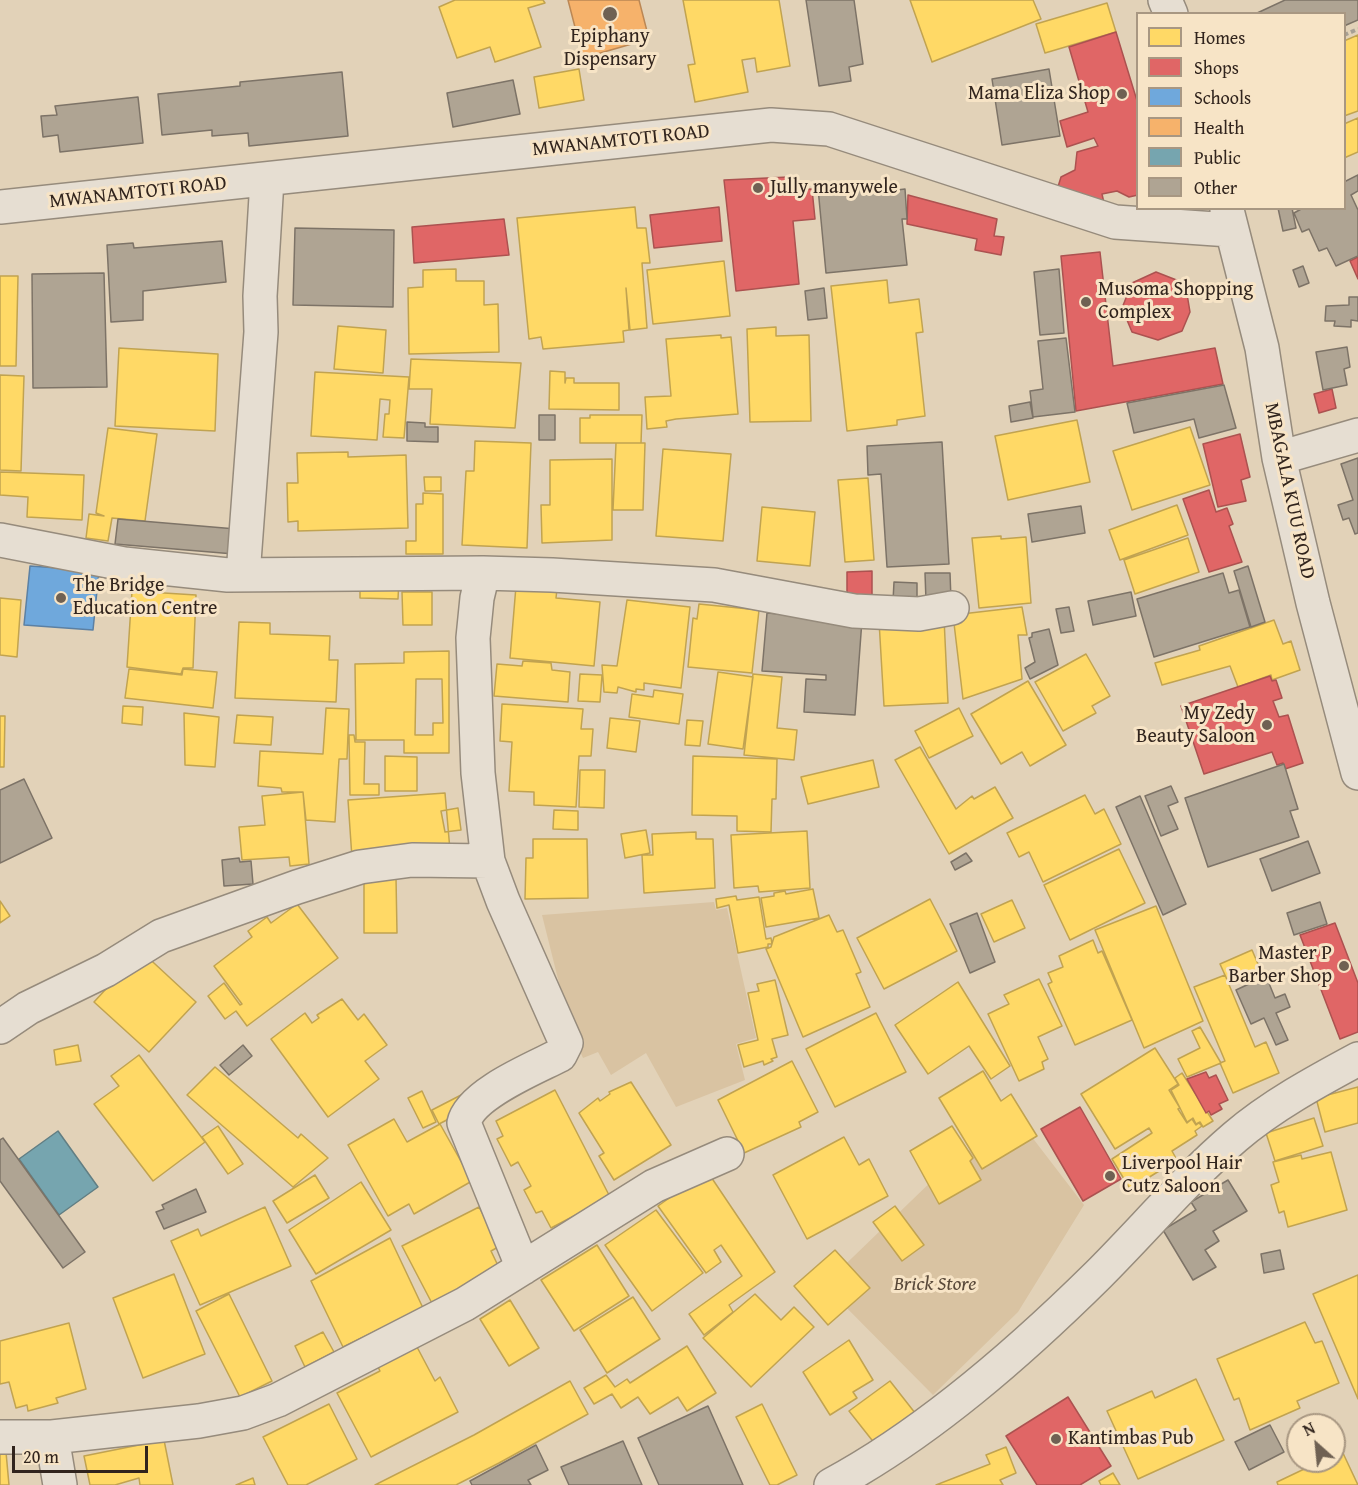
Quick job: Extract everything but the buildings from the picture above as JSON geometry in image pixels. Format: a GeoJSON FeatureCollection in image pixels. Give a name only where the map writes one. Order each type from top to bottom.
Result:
{"type":"FeatureCollection","features":[{"type":"Feature","properties":{"kind":"street","name":"MWANAMTOTI ROAD"},"geometry":{"type":"LineString","coordinates":[[0,207],[771,125],[829,129],[1115,222],[1228,219]]}},
{"type":"Feature","properties":{"kind":"street"},"geometry":{"type":"LineString","coordinates":[[243,575],[261,332],[260,296],[267,180]]}},
{"type":"Feature","properties":{"kind":"street","name":"MBAGALA KUU ROAD"},"geometry":{"type":"LineString","coordinates":[[1228,219],[1262,348],[1279,458],[1313,603],[1358,773]]}},
{"type":"Feature","properties":{"kind":"street"},"geometry":{"type":"LineString","coordinates":[[1279,458],[1358,435]]}},
{"type":"Feature","properties":{"kind":"street"},"geometry":{"type":"LineString","coordinates":[[0,540],[124,564],[243,575],[483,573],[714,585],[854,612],[919,614],[952,608]]}},
{"type":"Feature","properties":{"kind":"street"},"geometry":{"type":"LineString","coordinates":[[483,573],[477,598],[473,638],[478,773],[488,861],[503,901],[566,1043],[560,1055],[483,1097],[465,1117],[464,1123],[523,1268]]}},
{"type":"Feature","properties":{"kind":"street"},"geometry":{"type":"LineString","coordinates":[[0,1027],[28,1008],[106,970],[162,936],[297,887],[360,867],[412,860],[488,861]]}},
{"type":"Feature","properties":{"kind":"street"},"geometry":{"type":"LineString","coordinates":[[831,1485],[894,1447],[1019,1349],[1099,1274],[1138,1230],[1236,1136],[1294,1097],[1358,1059]]}},
{"type":"Feature","properties":{"kind":"street"},"geometry":{"type":"LineString","coordinates":[[0,1437],[52,1437],[243,1413],[278,1400],[465,1304],[654,1186],[727,1154]]}},
{"type":"Feature","properties":{"kind":"street"},"geometry":{"type":"LineString","coordinates":[[52,1437],[60,1485]]}},
{"type":"Feature","properties":{"kind":"green space"},"geometry":{"type":"Polygon","coordinates":[[[714,902],[716,910],[727,908],[756,1038],[736,1044],[745,1080],[676,1107],[646,1053],[611,1075],[598,1052],[583,1058],[571,1031],[542,915],[714,902]]]}},
{"type":"Feature","properties":{"kind":"green space","name":"Brick Store"},"geometry":{"type":"Polygon","coordinates":[[[1015,1115],[1084,1205],[1018,1312],[933,1395],[824,1285],[939,1174],[1015,1115]]]}},
{"type":"Feature","properties":{"kind":"place","name":"Epiphany Dispensary"},"geometry":{"type":"Point","coordinates":[610,14]}},
{"type":"Feature","properties":{"kind":"place","name":"Mama Eliza Shop"},"geometry":{"type":"Point","coordinates":[1122,94]}},
{"type":"Feature","properties":{"kind":"place","name":"Jully manywele"},"geometry":{"type":"Point","coordinates":[758,188]}},
{"type":"Feature","properties":{"kind":"place","name":"Musoma Shopping Complex"},"geometry":{"type":"Point","coordinates":[1086,302]}},
{"type":"Feature","properties":{"kind":"place","name":"The Bridge Education Centre"},"geometry":{"type":"Point","coordinates":[61,598]}},
{"type":"Feature","properties":{"kind":"place","name":"My Zedy Beauty Saloon"},"geometry":{"type":"Point","coordinates":[1267,725]}},
{"type":"Feature","properties":{"kind":"place","name":"Master P Barber Shop"},"geometry":{"type":"Point","coordinates":[1344,966]}},
{"type":"Feature","properties":{"kind":"place","name":"Liverpool Hair Cutz Saloon"},"geometry":{"type":"Point","coordinates":[1110,1176]}},
{"type":"Feature","properties":{"kind":"place","name":"Kantimbas Pub"},"geometry":{"type":"Point","coordinates":[1056,1439]}}]}
